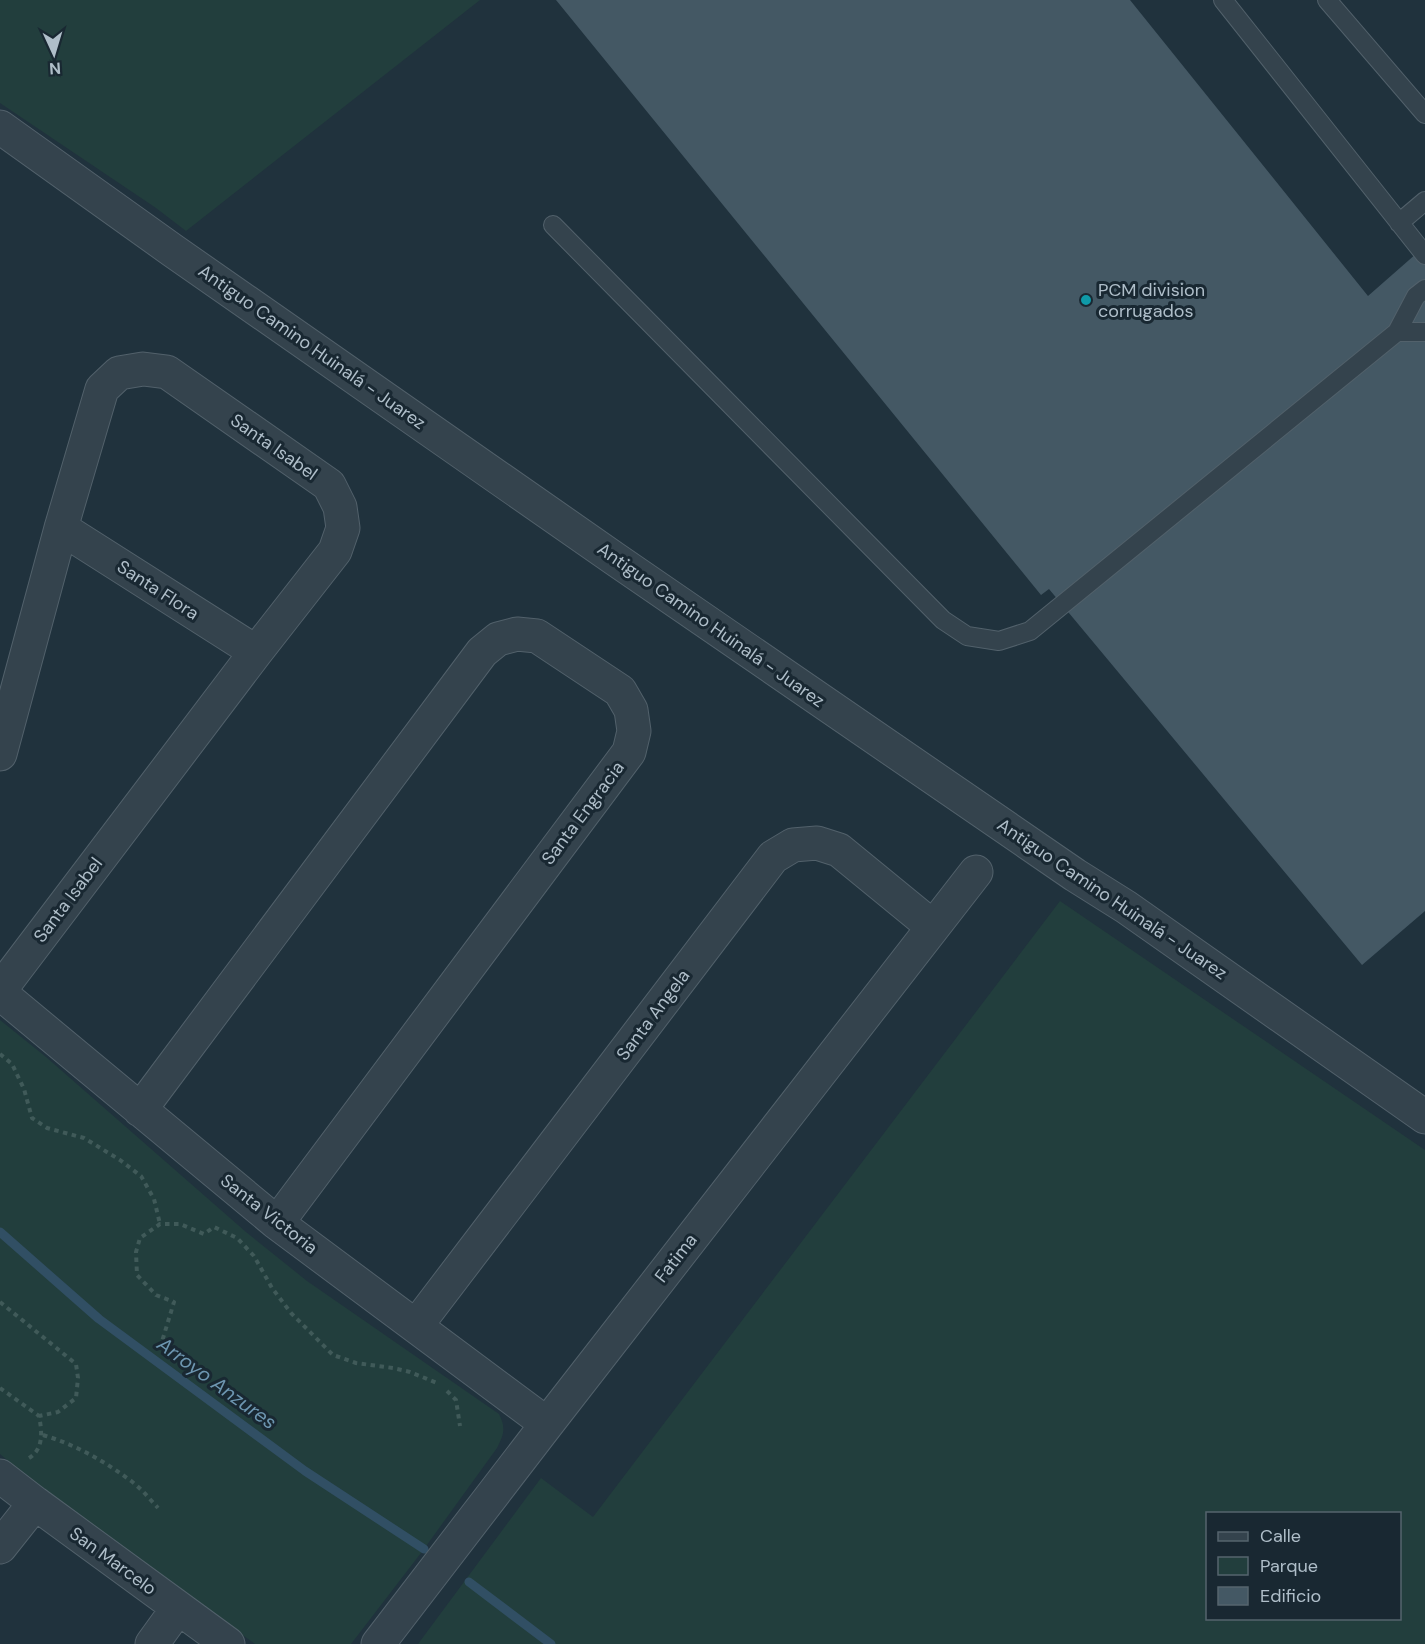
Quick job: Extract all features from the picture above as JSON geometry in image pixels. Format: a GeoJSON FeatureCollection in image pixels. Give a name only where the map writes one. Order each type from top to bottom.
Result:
{"type":"FeatureCollection","features":[{"type":"Feature","properties":{"kind":"street","name":"Antiguo Camino Huinalá - Juarez"},"geometry":{"type":"LineString","coordinates":[[0,127],[210,277],[615,559],[1065,868],[1126,907],[1425,1117]]}},
{"type":"Feature","properties":{"kind":"street","name":"Santa Isabel"},"geometry":{"type":"LineString","coordinates":[[0,754],[61,528],[102,389],[119,373],[143,369],[166,372],[329,485],[340,507],[343,528],[334,551],[0,992]]}},
{"type":"Feature","properties":{"kind":"street","name":"Santa Flora"},"geometry":{"type":"LineString","coordinates":[[61,528],[256,652]]}},
{"type":"Feature","properties":{"kind":"street","name":"Santa Engracia"},"geometry":{"type":"LineString","coordinates":[[140,1110],[482,651],[498,639],[517,634],[537,636],[620,691],[631,710],[634,731],[629,752],[277,1223]]}},
{"type":"Feature","properties":{"kind":"street","name":"Santa Angela"},"geometry":{"type":"LineString","coordinates":[[416,1326],[773,857],[793,845],[817,843],[839,850],[933,927]]}},
{"type":"Feature","properties":{"kind":"street","name":"Fatima"},"geometry":{"type":"LineString","coordinates":[[378,1644],[976,872]]}},
{"type":"Feature","properties":{"kind":"street","name":"Santa Victoria"},"geometry":{"type":"LineString","coordinates":[[0,992],[277,1223],[547,1424]]}},
{"type":"Feature","properties":{"kind":"street","name":"San Marcelo"},"geometry":{"type":"LineString","coordinates":[[14,1468],[35,1503],[228,1644]]}},
{"type":"Feature","properties":{"kind":"street"},"geometry":{"type":"LineString","coordinates":[[0,1547],[35,1503]]}},
{"type":"Feature","properties":{"kind":"street"},"geometry":{"type":"LineString","coordinates":[[152,1644],[178,1608]]}},
{"type":"Feature","properties":{"kind":"lane"},"geometry":{"type":"LineString","coordinates":[[1222,0],[1425,255]]}},
{"type":"Feature","properties":{"kind":"lane"},"geometry":{"type":"LineString","coordinates":[[1327,0],[1425,114]]}},
{"type":"Feature","properties":{"kind":"lane"},"geometry":{"type":"LineString","coordinates":[[1400,224],[1425,201]]}},
{"type":"Feature","properties":{"kind":"lane"},"geometry":{"type":"LineString","coordinates":[[554,225],[943,620],[967,636],[999,640],[1030,632],[1397,332],[1416,296],[1425,289]]}},
{"type":"Feature","properties":{"kind":"lane"},"geometry":{"type":"LineString","coordinates":[[1397,332],[1425,332]]}},
{"type":"Feature","properties":{"kind":"path"},"geometry":{"type":"LineString","coordinates":[[0,1054],[12,1064],[24,1089],[32,1118],[47,1128],[84,1138],[141,1176],[154,1199],[160,1224]]}},
{"type":"Feature","properties":{"kind":"path"},"geometry":{"type":"LineString","coordinates":[[160,1348],[174,1302],[156,1295],[137,1275],[136,1252],[140,1238],[160,1224],[180,1224],[204,1234],[214,1227],[237,1238],[254,1256],[272,1288],[291,1313],[333,1355],[356,1364],[410,1372],[442,1386],[456,1400],[460,1426]]}},
{"type":"Feature","properties":{"kind":"path"},"geometry":{"type":"LineString","coordinates":[[0,1302],[76,1364],[78,1378],[76,1398],[58,1412],[39,1416]]}},
{"type":"Feature","properties":{"kind":"path"},"geometry":{"type":"LineString","coordinates":[[0,1388],[39,1416],[42,1435],[35,1454],[14,1468]]}},
{"type":"Feature","properties":{"kind":"path"},"geometry":{"type":"LineString","coordinates":[[42,1435],[83,1450],[128,1478],[158,1508]]}},
{"type":"Feature","properties":{"kind":"green space"},"geometry":{"type":"Polygon","coordinates":[[[0,0],[480,0],[186,231],[156,208],[0,103],[0,0]]]}},
{"type":"Feature","properties":{"kind":"green space"},"geometry":{"type":"Polygon","coordinates":[[[1060,901],[1425,1150],[1425,1644],[418,1644],[541,1478],[593,1517],[1060,901]]]}},
{"type":"Feature","properties":{"kind":"green space"},"geometry":{"type":"Polygon","coordinates":[[[0,1020],[46,1057],[246,1232],[307,1281],[499,1414],[503,1423],[503,1431],[497,1448],[351,1644],[255,1644],[34,1483],[0,1454],[0,1020]]]}},
{"type":"Feature","properties":{"kind":"building","name":"PCM division corrugados"},"geometry":{"type":"Polygon","coordinates":[[[556,0],[1130,0],[1368,296],[1425,246],[1425,911],[1362,965],[1049,589],[1041,595],[556,0]]]}},
{"type":"Feature","properties":{"kind":"waterway","name":"Arroyo Anzures"},"geometry":{"type":"LineString","coordinates":[[0,1232],[99,1319],[305,1471],[424,1549]]}},
{"type":"Feature","properties":{"kind":"waterway","name":"Arroyo Anzures"},"geometry":{"type":"LineString","coordinates":[[469,1582],[551,1644]]}},
{"type":"Feature","properties":{"kind":"place","name":"PCM division corrugados"},"geometry":{"type":"Point","coordinates":[1086,300]}}]}
